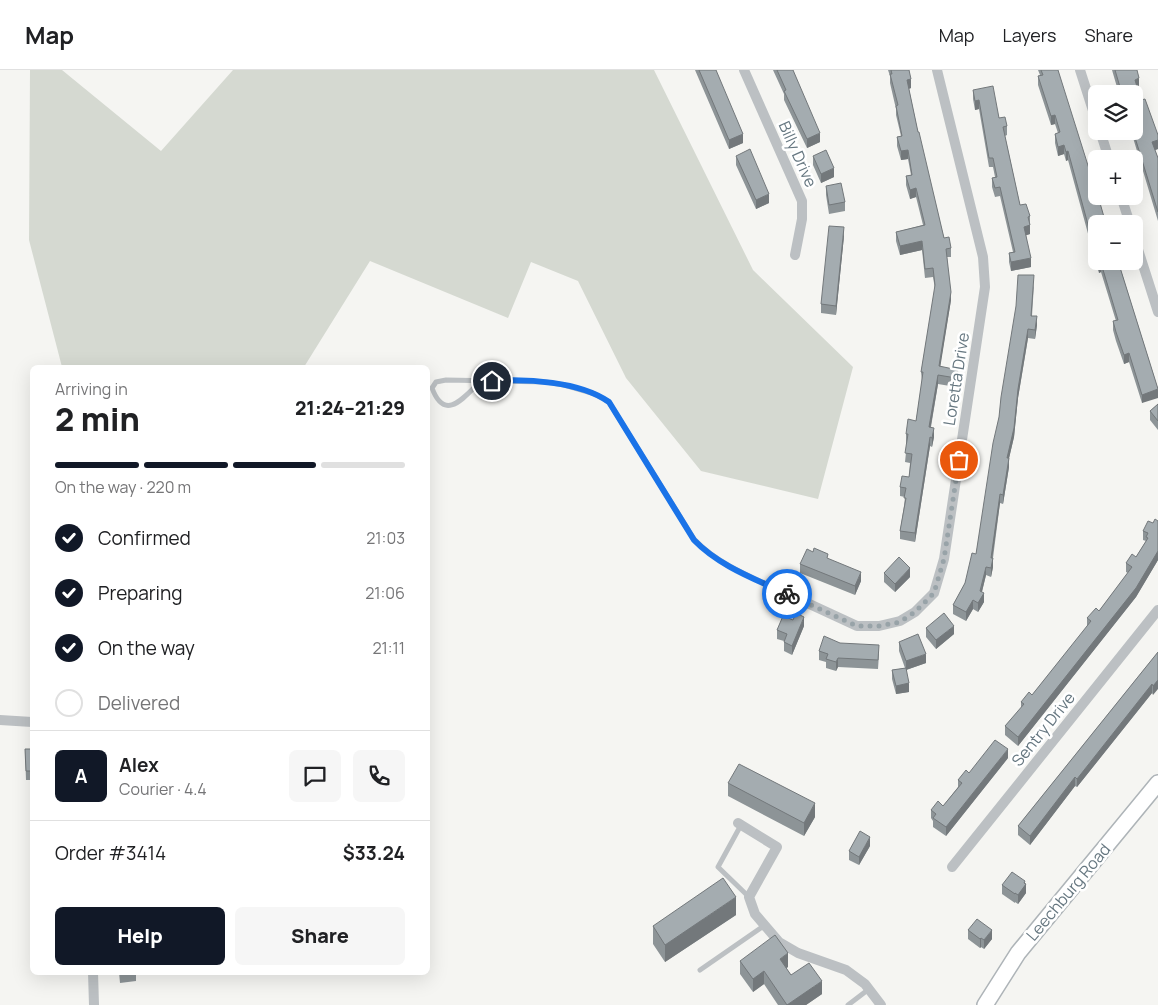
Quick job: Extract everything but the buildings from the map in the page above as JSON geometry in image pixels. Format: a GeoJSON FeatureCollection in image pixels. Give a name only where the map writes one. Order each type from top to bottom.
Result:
{"type":"FeatureCollection","features":[{"type":"Feature","properties":{"kind":"street","name":"Billy Drive"},"geometry":{"type":"LineString","coordinates":[[744,70],[802,201],[802,219],[795,255]]}},
{"type":"Feature","properties":{"kind":"street","name":"Loretta Drive"},"geometry":{"type":"LineString","coordinates":[[790,595],[857,626],[879,626],[900,622],[915,612],[934,593],[944,559],[985,287],[982,257],[937,70]]}},
{"type":"Feature","properties":{"kind":"street"},"geometry":{"type":"LineString","coordinates":[[1080,70],[1088,95]]}},
{"type":"Feature","properties":{"kind":"street"},"geometry":{"type":"LineString","coordinates":[[1143,265],[1158,312]]}},
{"type":"Feature","properties":{"kind":"street","name":"Sentry Drive"},"geometry":{"type":"LineString","coordinates":[[952,867],[1158,610]]}},
{"type":"Feature","properties":{"kind":"street"},"geometry":{"type":"LineString","coordinates":[[0,720],[30,722]]}},
{"type":"Feature","properties":{"kind":"street","name":"Leechburg Road"},"geometry":{"type":"LineString","coordinates":[[985,1005],[1018,953],[1157,786]]}},
{"type":"Feature","properties":{"kind":"street"},"geometry":{"type":"LineString","coordinates":[[740,824],[776,848],[749,897],[755,914],[779,942],[798,953],[846,970],[865,984],[881,1005]]}},
{"type":"Feature","properties":{"kind":"street"},"geometry":{"type":"LineString","coordinates":[[93,975],[94,1005]]}},
{"type":"Feature","properties":{"kind":"lane"},"geometry":{"type":"LineString","coordinates":[[480,382],[461,402],[450,406],[441,404],[432,388],[436,382],[446,380],[546,382],[595,394],[609,402],[694,540],[725,564],[790,595]]}},
{"type":"Feature","properties":{"kind":"lane"},"geometry":{"type":"LineString","coordinates":[[740,824],[718,867],[749,897]]}},
{"type":"Feature","properties":{"kind":"lane"},"geometry":{"type":"LineString","coordinates":[[700,970],[765,925]]}},
{"type":"Feature","properties":{"kind":"lane"},"geometry":{"type":"LineString","coordinates":[[848,1005],[869,989]]}},
{"type":"Feature","properties":{"kind":"shaded area"},"geometry":{"type":"Polygon","coordinates":[[[30,70],[62,70],[161,151],[233,70],[654,70],[753,270],[853,367],[818,499],[701,471],[626,378],[578,281],[531,262],[508,318],[370,261],[305,365],[61,365],[29,240],[30,70]]]}},
{"type":"Feature","properties":{"kind":"way so far"},"geometry":{"type":"LineString","coordinates":[[787,594],[857,626],[879,626],[900,622],[915,612],[934,593],[944,559],[959,460]]}},
{"type":"Feature","properties":{"kind":"route"},"geometry":{"type":"LineString","coordinates":[[492,381],[546,382],[595,394],[609,402],[694,540],[725,564],[787,594]]}}]}
